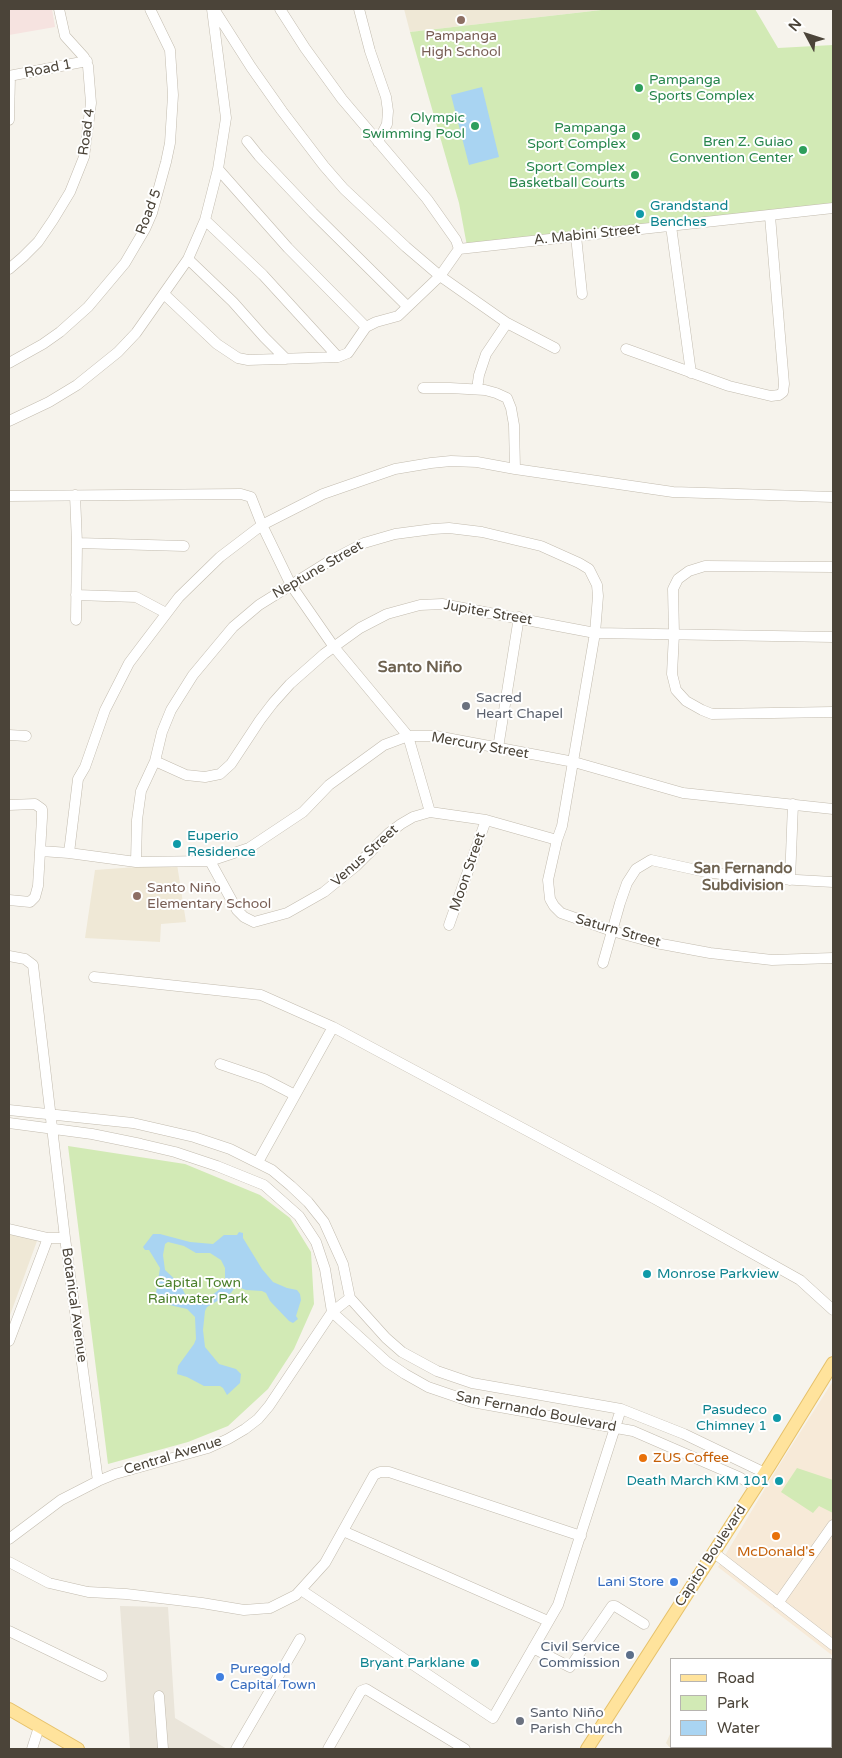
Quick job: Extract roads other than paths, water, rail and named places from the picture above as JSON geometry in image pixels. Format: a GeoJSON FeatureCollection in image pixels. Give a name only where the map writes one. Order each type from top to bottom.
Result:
{"type":"FeatureCollection","features":[{"type":"Feature","properties":{"kind":"main road","name":"Capitol Boulevard"},"geometry":{"type":"LineString","coordinates":[[587,1749],[756,1487],[833,1363]]}},
{"type":"Feature","properties":{"kind":"main road"},"geometry":{"type":"LineString","coordinates":[[9,1709],[78,1749]]}},
{"type":"Feature","properties":{"kind":"street"},"geometry":{"type":"LineString","coordinates":[[59,9],[65,36],[87,62]]}},
{"type":"Feature","properties":{"kind":"street","name":"Road 5"},"geometry":{"type":"LineString","coordinates":[[9,363],[49,340],[88,307],[125,263],[152,213],[170,143],[173,95],[170,50],[150,9]]}},
{"type":"Feature","properties":{"kind":"street"},"geometry":{"type":"LineString","coordinates":[[9,421],[49,402],[76,386],[98,369],[136,333],[188,259],[205,220],[218,169],[226,118],[213,9]]}},
{"type":"Feature","properties":{"kind":"street"},"geometry":{"type":"LineString","coordinates":[[213,9],[251,67],[333,177],[406,248],[440,276],[507,323],[555,348]]}},
{"type":"Feature","properties":{"kind":"street"},"geometry":{"type":"LineString","coordinates":[[164,294],[217,344],[238,358],[248,360],[338,357],[348,353],[366,327],[398,316],[440,276],[459,249],[456,240],[427,199],[331,84],[280,9]]}},
{"type":"Feature","properties":{"kind":"street"},"geometry":{"type":"LineString","coordinates":[[359,9],[370,51],[386,98],[388,112],[388,124],[378,142]]}},
{"type":"Feature","properties":{"kind":"street","name":"Road 1"},"geometry":{"type":"LineString","coordinates":[[9,76],[87,62]]}},
{"type":"Feature","properties":{"kind":"street","name":"Road 4"},"geometry":{"type":"LineString","coordinates":[[9,269],[38,242],[54,220],[70,192],[84,157],[91,103],[91,86],[87,62]]}},
{"type":"Feature","properties":{"kind":"street"},"geometry":{"type":"LineString","coordinates":[[9,76],[9,120]]}},
{"type":"Feature","properties":{"kind":"street"},"geometry":{"type":"LineString","coordinates":[[247,141],[306,206],[407,306]]}},
{"type":"Feature","properties":{"kind":"street"},"geometry":{"type":"LineString","coordinates":[[218,169],[295,255],[366,327]]}},
{"type":"Feature","properties":{"kind":"street","name":"A. Mabini Street"},"geometry":{"type":"LineString","coordinates":[[459,249],[833,208]]}},
{"type":"Feature","properties":{"kind":"street"},"geometry":{"type":"LineString","coordinates":[[626,349],[729,386],[771,396],[779,395],[783,392],[784,384],[770,216]]}},
{"type":"Feature","properties":{"kind":"street"},"geometry":{"type":"LineString","coordinates":[[205,220],[263,275],[338,357]]}},
{"type":"Feature","properties":{"kind":"street"},"geometry":{"type":"LineString","coordinates":[[671,226],[690,373]]}},
{"type":"Feature","properties":{"kind":"street"},"geometry":{"type":"LineString","coordinates":[[576,236],[582,294]]}},
{"type":"Feature","properties":{"kind":"street"},"geometry":{"type":"LineString","coordinates":[[188,259],[233,302],[286,359]]}},
{"type":"Feature","properties":{"kind":"street"},"geometry":{"type":"LineString","coordinates":[[477,389],[479,375],[486,354],[507,323]]}},
{"type":"Feature","properties":{"kind":"street"},"geometry":{"type":"LineString","coordinates":[[423,388],[477,389],[496,393],[506,398],[511,408],[514,425],[515,469]]}},
{"type":"Feature","properties":{"kind":"street"},"geometry":{"type":"LineString","coordinates":[[69,853],[78,780],[86,767],[105,710],[130,663],[166,613],[190,585],[214,562],[262,525],[323,494],[395,469],[451,461],[477,462],[673,492],[833,497]]}},
{"type":"Feature","properties":{"kind":"street"},"geometry":{"type":"LineString","coordinates":[[9,496],[241,494],[251,497],[262,525],[292,585],[334,647],[408,736],[430,812]]}},
{"type":"Feature","properties":{"kind":"street"},"geometry":{"type":"LineString","coordinates":[[74,495],[77,543],[76,620]]}},
{"type":"Feature","properties":{"kind":"street","name":"Neptune Street"},"geometry":{"type":"LineString","coordinates":[[136,862],[137,820],[141,791],[155,760],[162,732],[172,710],[193,675],[233,627],[259,605],[328,562],[364,543],[379,538],[403,533],[449,528],[482,532],[541,546],[579,562],[589,569],[596,585],[598,596],[595,633],[574,762]]}},
{"type":"Feature","properties":{"kind":"street"},"geometry":{"type":"LineString","coordinates":[[77,543],[184,546]]}},
{"type":"Feature","properties":{"kind":"street"},"geometry":{"type":"LineString","coordinates":[[833,567],[706,566],[689,571],[678,579],[673,589],[674,634],[672,674],[676,690],[686,701],[712,714],[833,712]]}},
{"type":"Feature","properties":{"kind":"street"},"geometry":{"type":"LineString","coordinates":[[76,595],[136,597],[166,613]]}},
{"type":"Feature","properties":{"kind":"street","name":"Jupiter Street"},"geometry":{"type":"LineString","coordinates":[[155,760],[186,775],[205,777],[220,774],[231,764],[260,720],[290,684],[360,628],[386,614],[420,605],[442,604],[519,617],[595,633],[833,637]]}},
{"type":"Feature","properties":{"kind":"street"},"geometry":{"type":"LineString","coordinates":[[498,748],[519,617]]}},
{"type":"Feature","properties":{"kind":"street"},"geometry":{"type":"LineString","coordinates":[[9,735],[26,736]]}},
{"type":"Feature","properties":{"kind":"street","name":"Mercury Street"},"geometry":{"type":"LineString","coordinates":[[41,851],[136,862],[210,861],[248,848],[303,812],[329,785],[384,745],[408,736],[436,736],[574,762],[684,794],[833,809]]}},
{"type":"Feature","properties":{"kind":"street","name":"Saturn Street"},"geometry":{"type":"LineString","coordinates":[[574,762],[562,826],[548,880],[550,899],[561,913],[612,931],[710,953],[772,960],[833,958]]}},
{"type":"Feature","properties":{"kind":"street"},"geometry":{"type":"LineString","coordinates":[[9,805],[35,804],[42,809],[41,851],[38,886],[35,897],[30,902],[9,900]]}},
{"type":"Feature","properties":{"kind":"street"},"geometry":{"type":"LineString","coordinates":[[790,880],[794,804]]}},
{"type":"Feature","properties":{"kind":"street","name":"Venus Street"},"geometry":{"type":"LineString","coordinates":[[210,861],[226,891],[244,918],[254,922],[287,914],[324,892],[356,866],[400,824],[413,817],[430,812],[486,820],[557,840]]}},
{"type":"Feature","properties":{"kind":"street","name":"Moon Street"},"geometry":{"type":"LineString","coordinates":[[449,925],[486,820]]}},
{"type":"Feature","properties":{"kind":"street"},"geometry":{"type":"LineString","coordinates":[[603,963],[627,883],[636,869],[651,860],[743,877],[833,882]]}},
{"type":"Feature","properties":{"kind":"street","name":"Botanical Avenue"},"geometry":{"type":"LineString","coordinates":[[9,956],[25,959],[33,965],[65,1238],[98,1481]]}},
{"type":"Feature","properties":{"kind":"street"},"geometry":{"type":"LineString","coordinates":[[94,977],[261,995],[333,1027],[800,1280],[833,1310]]}},
{"type":"Feature","properties":{"kind":"street"},"geometry":{"type":"LineString","coordinates":[[258,1162],[333,1027]]}},
{"type":"Feature","properties":{"kind":"street"},"geometry":{"type":"LineString","coordinates":[[220,1064],[264,1079],[295,1095]]}},
{"type":"Feature","properties":{"kind":"street"},"geometry":{"type":"LineString","coordinates":[[9,1110],[133,1123],[194,1137],[230,1149],[258,1162],[272,1170],[291,1186],[308,1202],[324,1222],[343,1264],[350,1298]]}},
{"type":"Feature","properties":{"kind":"street"},"geometry":{"type":"LineString","coordinates":[[9,1123],[115,1138],[176,1152],[264,1185],[299,1216],[316,1242],[325,1269],[332,1312]]}},
{"type":"Feature","properties":{"kind":"street"},"geometry":{"type":"LineString","coordinates":[[9,1229],[48,1238],[65,1238]]}},
{"type":"Feature","properties":{"kind":"street"},"geometry":{"type":"LineString","coordinates":[[9,1341],[48,1238]]}},
{"type":"Feature","properties":{"kind":"street","name":"Central Avenue"},"geometry":{"type":"LineString","coordinates":[[9,1539],[61,1500],[98,1481],[115,1474],[208,1448],[244,1429],[258,1419],[278,1395],[332,1312],[350,1298]]}},
{"type":"Feature","properties":{"kind":"street","name":"San Fernando Boulevard"},"geometry":{"type":"LineString","coordinates":[[350,1298],[386,1338],[402,1352],[437,1371],[472,1383],[621,1409],[684,1434],[765,1472]]}},
{"type":"Feature","properties":{"kind":"street","name":"San Fernando Boulevard"},"geometry":{"type":"LineString","coordinates":[[332,1312],[387,1362],[428,1387],[472,1402],[633,1431],[739,1477],[756,1487]]}},
{"type":"Feature","properties":{"kind":"street"},"geometry":{"type":"LineString","coordinates":[[301,1590],[493,1718],[558,1605],[621,1409]]}},
{"type":"Feature","properties":{"kind":"street"},"geometry":{"type":"LineString","coordinates":[[9,1562],[49,1583],[88,1592],[202,1602],[244,1610],[270,1608],[296,1595],[324,1563],[374,1475],[380,1472],[389,1472],[581,1536]]}},
{"type":"Feature","properties":{"kind":"street"},"geometry":{"type":"LineString","coordinates":[[778,1602],[833,1525]]}},
{"type":"Feature","properties":{"kind":"street"},"geometry":{"type":"LineString","coordinates":[[343,1531],[548,1621]]}},
{"type":"Feature","properties":{"kind":"street"},"geometry":{"type":"LineString","coordinates":[[713,1552],[833,1645]]}},
{"type":"Feature","properties":{"kind":"street"},"geometry":{"type":"LineString","coordinates":[[533,1648],[570,1667],[612,1606],[644,1624]]}},
{"type":"Feature","properties":{"kind":"street"},"geometry":{"type":"LineString","coordinates":[[9,1631],[102,1676]]}},
{"type":"Feature","properties":{"kind":"street"},"geometry":{"type":"LineString","coordinates":[[236,1749],[300,1639]]}},
{"type":"Feature","properties":{"kind":"street"},"geometry":{"type":"LineString","coordinates":[[332,1748],[361,1691],[366,1689],[465,1749]]}},
{"type":"Feature","properties":{"kind":"street"},"geometry":{"type":"LineString","coordinates":[[158,1696],[163,1749]]}},
{"type":"Feature","properties":{"kind":"street"},"geometry":{"type":"LineString","coordinates":[[32,1749],[39,1727]]}},
{"type":"Feature","properties":{"kind":"water","name":"Olympic Swimming Pool"},"geometry":{"type":"Polygon","coordinates":[[[482,87],[499,157],[469,165],[451,95],[482,87]]]}},
{"type":"Feature","properties":{"kind":"water"},"geometry":{"type":"Polygon","coordinates":[[[239,1232],[243,1233],[243,1238],[262,1269],[273,1282],[297,1290],[301,1300],[296,1316],[298,1319],[293,1323],[270,1301],[266,1293],[246,1290],[236,1286],[231,1293],[207,1307],[203,1330],[205,1347],[219,1364],[236,1369],[241,1374],[240,1383],[227,1395],[220,1386],[204,1386],[177,1374],[178,1366],[196,1339],[195,1317],[187,1309],[165,1304],[159,1298],[156,1293],[160,1268],[149,1250],[145,1250],[143,1247],[153,1234],[190,1242],[213,1244],[224,1235],[237,1235],[239,1232]],[[168,1242],[165,1244],[163,1255],[165,1270],[180,1284],[186,1296],[193,1303],[206,1300],[225,1283],[225,1268],[221,1260],[210,1253],[196,1253],[184,1246],[168,1242]]]}},
{"type":"Feature","properties":{"kind":"place","name":"Pampanga High School"},"geometry":{"type":"Point","coordinates":[461,20]}},
{"type":"Feature","properties":{"kind":"place","name":"Pampanga Sports Complex"},"geometry":{"type":"Point","coordinates":[639,88]}},
{"type":"Feature","properties":{"kind":"place","name":"Olympic Swimming Pool"},"geometry":{"type":"Point","coordinates":[475,126]}},
{"type":"Feature","properties":{"kind":"place","name":"Pampanga Sport Complex"},"geometry":{"type":"Point","coordinates":[636,136]}},
{"type":"Feature","properties":{"kind":"place","name":"Bren Z. Guiao Convention Center"},"geometry":{"type":"Point","coordinates":[803,150]}},
{"type":"Feature","properties":{"kind":"place","name":"Sport Complex Basketball Courts"},"geometry":{"type":"Point","coordinates":[635,175]}},
{"type":"Feature","properties":{"kind":"place","name":"Grandstand Benches"},"geometry":{"type":"Point","coordinates":[640,214]}},
{"type":"Feature","properties":{"kind":"place","name":"Sacred Heart Chapel"},"geometry":{"type":"Point","coordinates":[466,706]}},
{"type":"Feature","properties":{"kind":"place","name":"Euperio Residence"},"geometry":{"type":"Point","coordinates":[177,844]}},
{"type":"Feature","properties":{"kind":"place","name":"Santo Niño Elementary School"},"geometry":{"type":"Point","coordinates":[137,896]}},
{"type":"Feature","properties":{"kind":"place","name":"Monrose Parkview"},"geometry":{"type":"Point","coordinates":[647,1274]}},
{"type":"Feature","properties":{"kind":"place","name":"Pasudeco Chimney 1"},"geometry":{"type":"Point","coordinates":[777,1418]}},
{"type":"Feature","properties":{"kind":"place","name":"ZUS Coffee"},"geometry":{"type":"Point","coordinates":[643,1458]}},
{"type":"Feature","properties":{"kind":"place","name":"Death March KM 101"},"geometry":{"type":"Point","coordinates":[779,1481]}},
{"type":"Feature","properties":{"kind":"place","name":"McDonald's"},"geometry":{"type":"Point","coordinates":[776,1536]}},
{"type":"Feature","properties":{"kind":"place","name":"Lani Store"},"geometry":{"type":"Point","coordinates":[674,1582]}},
{"type":"Feature","properties":{"kind":"place","name":"Civil Service Commission"},"geometry":{"type":"Point","coordinates":[630,1655]}},
{"type":"Feature","properties":{"kind":"place","name":"Bryant Parklane"},"geometry":{"type":"Point","coordinates":[475,1663]}},
{"type":"Feature","properties":{"kind":"place","name":"Puregold Capital Town"},"geometry":{"type":"Point","coordinates":[220,1677]}},
{"type":"Feature","properties":{"kind":"place","name":"Santo Niño Parish Church"},"geometry":{"type":"Point","coordinates":[520,1721]}},
{"type":"Feature","properties":{"kind":"district","name":"Santo Niño"},"geometry":{"type":"Point","coordinates":[420,668]}},
{"type":"Feature","properties":{"kind":"district","name":"San Fernando Subdivision"},"geometry":{"type":"Point","coordinates":[743,878]}},
{"type":"Feature","properties":{"kind":"park label","name":"Capital Town Rainwater Park"},"geometry":{"type":"Point","coordinates":[198,1292]}}]}
